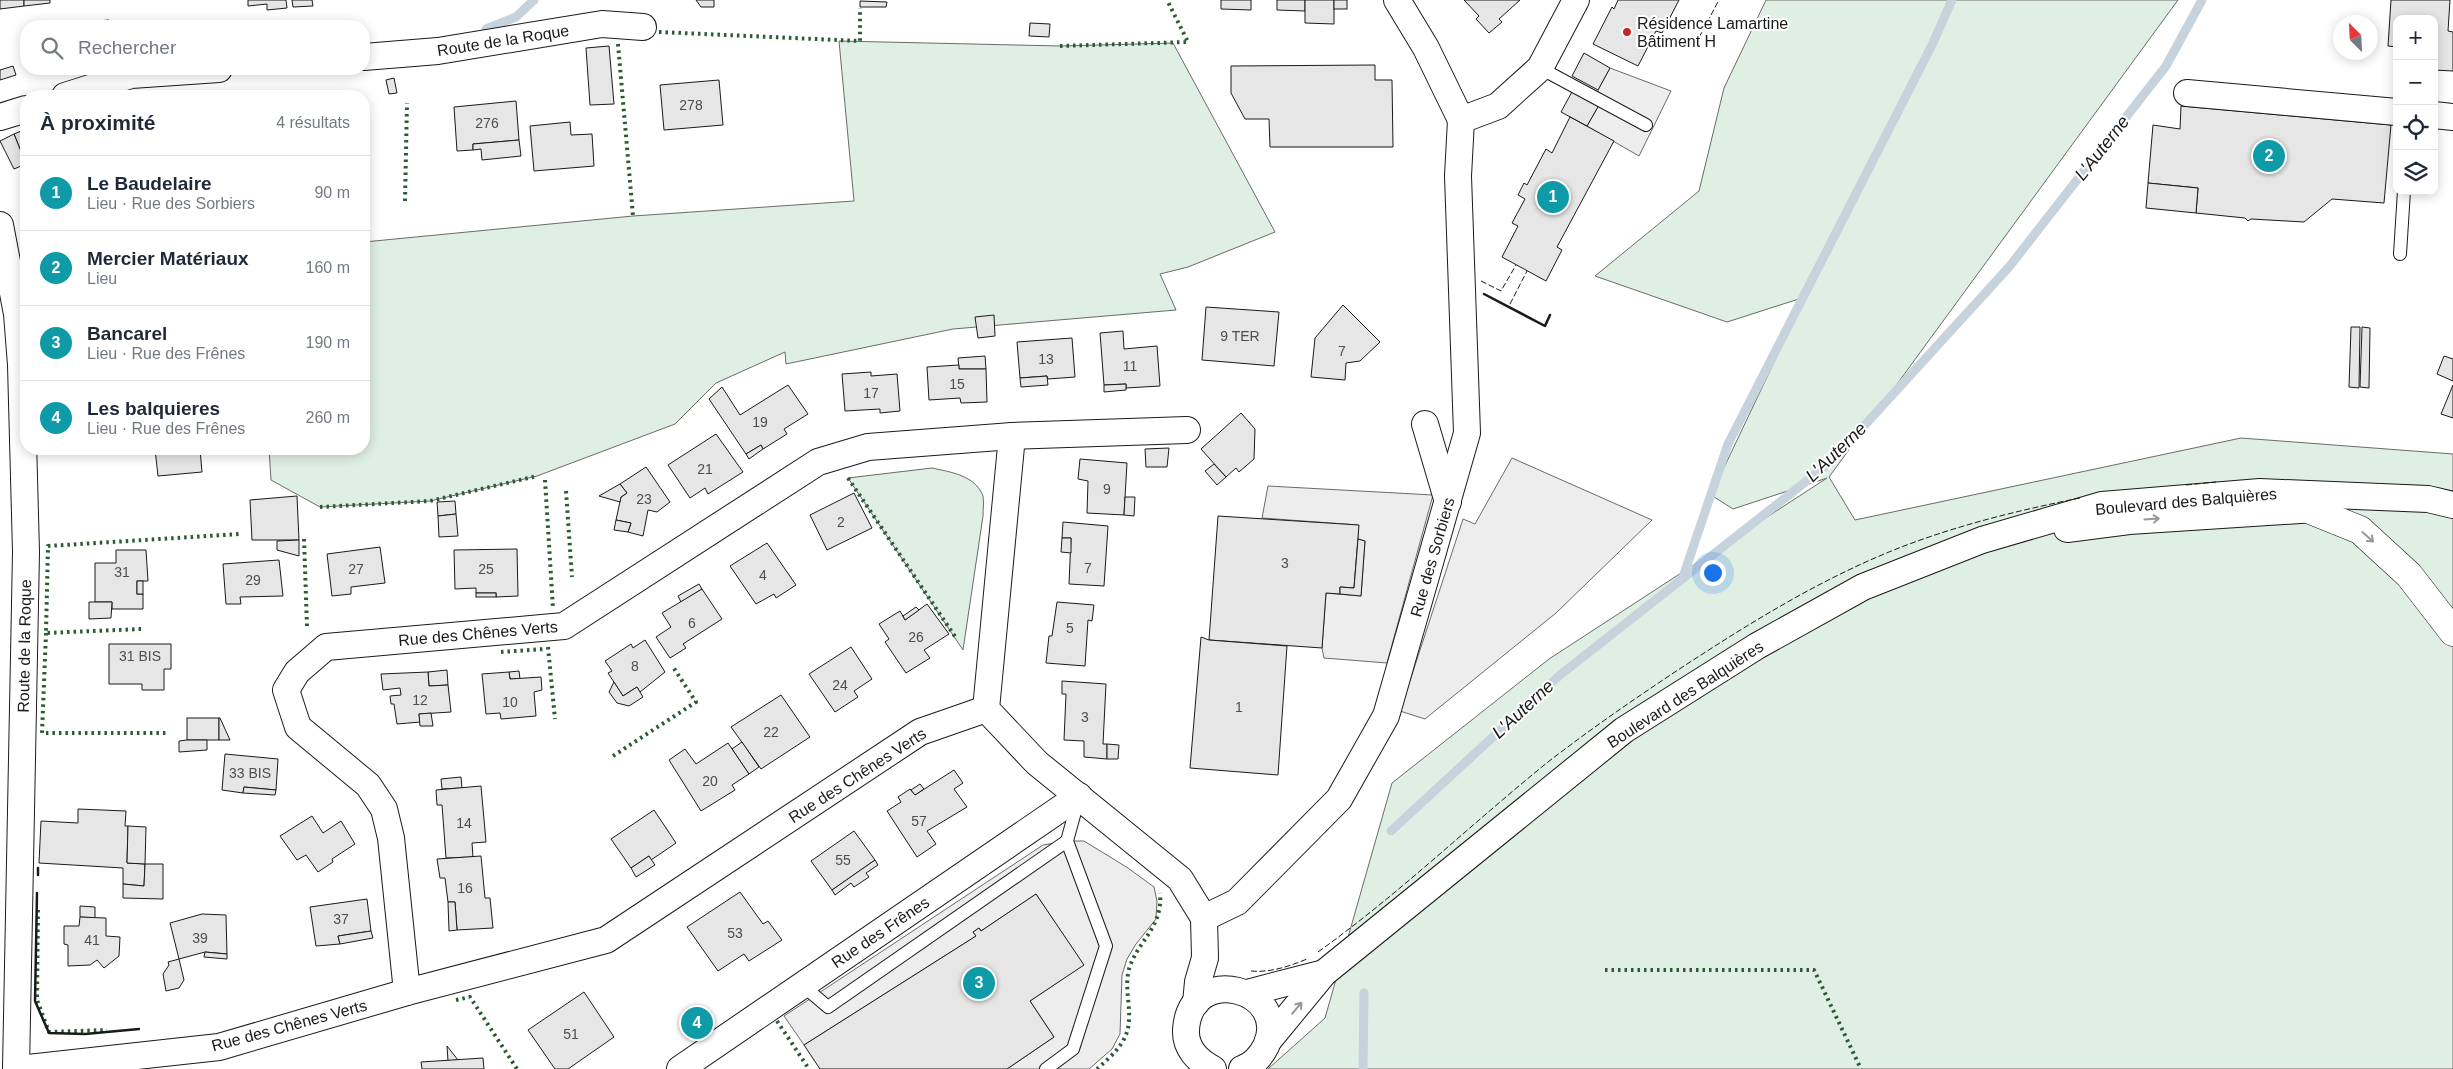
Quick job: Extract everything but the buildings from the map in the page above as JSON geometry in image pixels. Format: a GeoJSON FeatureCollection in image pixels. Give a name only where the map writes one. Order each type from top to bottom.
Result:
{"type":"FeatureCollection","features":[{"type":"Feature","properties":{"kind":"highway"},"geometry":{"type":"LineString","coordinates":[[2308,509],[2360,530],[2409,575],[2453,632]]}},
{"type":"Feature","properties":{"kind":"street"},"geometry":{"type":"LineString","coordinates":[[1396,0],[1426,48],[1461,120],[1498,106],[1540,68],[1576,0]]}},
{"type":"Feature","properties":{"kind":"street","name":"Route de la Roque"},"geometry":{"type":"LineString","coordinates":[[370,57],[438,51],[602,24],[643,27]]}},
{"type":"Feature","properties":{"kind":"street"},"geometry":{"type":"LineString","coordinates":[[84,90],[131,75]]}},
{"type":"Feature","properties":{"kind":"street"},"geometry":{"type":"LineString","coordinates":[[2187,93],[2393,112]]}},
{"type":"Feature","properties":{"kind":"street"},"geometry":{"type":"LineString","coordinates":[[0,117],[20,111]]}},
{"type":"Feature","properties":{"kind":"street"},"geometry":{"type":"LineString","coordinates":[[2438,115],[2453,117]]}},
{"type":"Feature","properties":{"kind":"street","name":"Rue des Sorbiers"},"geometry":{"type":"LineString","coordinates":[[1204,918],[1237,902],[1339,799],[1386,716],[1467,433],[1458,176],[1461,120]]}},
{"type":"Feature","properties":{"kind":"street","name":"Route de la Roque"},"geometry":{"type":"LineString","coordinates":[[0,225],[17,314],[20,352]]}},
{"type":"Feature","properties":{"kind":"street"},"geometry":{"type":"LineString","coordinates":[[1425,424],[1448,502]]}},
{"type":"Feature","properties":{"kind":"street","name":"Rue des Chênes Verts"},"geometry":{"type":"LineString","coordinates":[[408,992],[391,838],[384,809],[368,785],[298,727],[286,690],[297,672],[326,647],[564,626],[818,462],[868,447],[1012,436],[1188,430]]}},
{"type":"Feature","properties":{"kind":"street"},"geometry":{"type":"LineString","coordinates":[[1012,436],[986,709],[1037,763],[1180,878],[1204,918],[1205,958],[1198,982],[1196,1003],[1187,1022],[1188,1044],[1180,1069]]}},
{"type":"Feature","properties":{"kind":"street","name":"Route de la Roque"},"geometry":{"type":"LineString","coordinates":[[15,1069],[26,552],[23,455]]}},
{"type":"Feature","properties":{"kind":"street","name":"Boulevard des Balquières"},"geometry":{"type":"LineString","coordinates":[[1242,1069],[1256,1060],[1268,1041],[1324,973],[1624,730],[1757,646],[1863,587],[1982,540],[2102,505],[2260,492],[2428,500],[2453,505]]}},
{"type":"Feature","properties":{"kind":"street","name":"Boulevard des Balquières"},"geometry":{"type":"LineString","coordinates":[[1982,540],[2128,520],[2308,509],[2429,515],[2453,519]]}},
{"type":"Feature","properties":{"kind":"street","name":"Rue des Chênes Verts"},"geometry":{"type":"LineString","coordinates":[[20,1069],[219,1047],[408,992],[606,940],[920,732],[986,709]]}},
{"type":"Feature","properties":{"kind":"street","name":"Rue des Frênes"},"geometry":{"type":"LineString","coordinates":[[680,1069],[1079,796]]}},
{"type":"Feature","properties":{"kind":"street"},"geometry":{"type":"LineString","coordinates":[[1205,958],[1241,991],[1258,1001],[1266,1013],[1270,1027],[1268,1041]]}},
{"type":"Feature","properties":{"kind":"street","name":"Boulevard des Balquières"},"geometry":{"type":"LineString","coordinates":[[1196,1003],[1214,991],[1241,991],[1324,973]]}},
{"type":"Feature","properties":{"kind":"street"},"geometry":{"type":"LineString","coordinates":[[1188,1044],[1194,1055],[1202,1063],[1213,1069]]}},
{"type":"Feature","properties":{"kind":"street"},"geometry":{"type":"LineString","coordinates":[[0,1061],[15,1069]]}},
{"type":"Feature","properties":{"kind":"lane"},"geometry":{"type":"LineString","coordinates":[[1540,68],[1646,125]]}},
{"type":"Feature","properties":{"kind":"lane"},"geometry":{"type":"LineString","coordinates":[[2400,254],[2404,195]]}},
{"type":"Feature","properties":{"kind":"lane"},"geometry":{"type":"LineString","coordinates":[[1046,1069],[1073,1049],[1106,946],[1067,841],[1079,796]]}},
{"type":"Feature","properties":{"kind":"lane"},"geometry":{"type":"LineString","coordinates":[[802,985],[828,1007],[1067,841]]}},
{"type":"Feature","properties":{"kind":"green space"},"geometry":{"type":"Polygon","coordinates":[[[1766,0],[2178,0],[1829,477],[1855,520],[2241,438],[2453,454],[2453,1069],[1268,1069],[1325,1018],[1392,783],[1549,659],[1827,478],[1733,509],[1711,495],[1805,297],[1727,322],[1595,276],[1699,191],[1724,88],[1766,0]]]}},
{"type":"Feature","properties":{"kind":"green space"},"geometry":{"type":"Polygon","coordinates":[[[839,41],[1060,46],[1173,43],[1275,232],[1188,267],[1160,274],[1176,310],[953,329],[786,364],[785,352],[716,383],[675,424],[537,476],[430,501],[320,507],[271,480],[269,455],[370,455],[370,241],[633,216],[854,201],[839,41]]]}},
{"type":"Feature","properties":{"kind":"green space"},"geometry":{"type":"Polygon","coordinates":[[[932,468],[954,473],[968,479],[974,483],[983,496],[983,516],[963,650],[848,478],[932,468]]]}},
{"type":"Feature","properties":{"kind":"shaded area"},"geometry":{"type":"Polygon","coordinates":[[[1610,68],[1671,91],[1639,156],[1587,126],[1599,105],[1598,90],[1610,68]]]}},
{"type":"Feature","properties":{"kind":"shaded area"},"geometry":{"type":"Polygon","coordinates":[[[1512,458],[1652,520],[1556,613],[1425,719],[1400,711],[1463,519],[1475,524],[1512,458]]]}},
{"type":"Feature","properties":{"kind":"shaded area"},"geometry":{"type":"Polygon","coordinates":[[[1268,486],[1433,495],[1387,663],[1324,658],[1322,648],[1326,593],[1361,596],[1365,541],[1358,539],[1358,525],[1262,518],[1268,486]]]}},
{"type":"Feature","properties":{"kind":"shaded area"},"geometry":{"type":"Polygon","coordinates":[[[1067,841],[1084,841],[1128,868],[1154,887],[1157,901],[1156,919],[1136,944],[1127,959],[1122,975],[1120,1034],[1112,1049],[1089,1069],[1007,1069],[1054,1037],[1030,1001],[1083,965],[1036,894],[981,931],[979,928],[973,932],[976,936],[804,1045],[784,1016],[1043,845],[1067,841]]]}},
{"type":"Feature","properties":{"kind":"waterway"},"geometry":{"type":"LineString","coordinates":[[486,29],[516,17],[534,0]]}},
{"type":"Feature","properties":{"kind":"waterway"},"geometry":{"type":"LineString","coordinates":[[1683,577],[1728,444],[1932,45],[1952,0]]}},
{"type":"Feature","properties":{"kind":"waterway","name":"L'Auterne"},"geometry":{"type":"LineString","coordinates":[[1391,831],[1560,675],[1832,461],[2009,267],[2166,66],[2202,0]]}},
{"type":"Feature","properties":{"kind":"waterway","name":"L'Auterne"},"geometry":{"type":"LineString","coordinates":[[1363,1069],[1364,993]]}},
{"type":"Feature","properties":{"kind":"hedge"},"geometry":{"type":"LineString","coordinates":[[1060,46],[1188,42],[1167,0]]}},
{"type":"Feature","properties":{"kind":"hedge"},"geometry":{"type":"LineString","coordinates":[[659,32],[860,41],[860,8]]}},
{"type":"Feature","properties":{"kind":"hedge"},"geometry":{"type":"LineString","coordinates":[[618,44],[633,216]]}},
{"type":"Feature","properties":{"kind":"hedge"},"geometry":{"type":"LineString","coordinates":[[405,201],[407,103]]}},
{"type":"Feature","properties":{"kind":"hedge"},"geometry":{"type":"LineString","coordinates":[[320,507],[430,501],[537,476]]}},
{"type":"Feature","properties":{"kind":"hedge"},"geometry":{"type":"LineString","coordinates":[[848,478],[956,638]]}},
{"type":"Feature","properties":{"kind":"hedge"},"geometry":{"type":"LineString","coordinates":[[545,480],[553,608]]}},
{"type":"Feature","properties":{"kind":"hedge"},"geometry":{"type":"LineString","coordinates":[[566,491],[572,577]]}},
{"type":"Feature","properties":{"kind":"hedge"},"geometry":{"type":"LineString","coordinates":[[141,629],[46,633],[48,546],[240,534]]}},
{"type":"Feature","properties":{"kind":"hedge"},"geometry":{"type":"LineString","coordinates":[[304,539],[307,626]]}},
{"type":"Feature","properties":{"kind":"hedge"},"geometry":{"type":"LineString","coordinates":[[46,633],[42,733],[169,733]]}},
{"type":"Feature","properties":{"kind":"hedge"},"geometry":{"type":"LineString","coordinates":[[548,647],[555,719]]}},
{"type":"Feature","properties":{"kind":"hedge"},"geometry":{"type":"LineString","coordinates":[[501,652],[545,649]]}},
{"type":"Feature","properties":{"kind":"hedge"},"geometry":{"type":"LineString","coordinates":[[613,756],[696,702],[673,667]]}},
{"type":"Feature","properties":{"kind":"hedge"},"geometry":{"type":"LineString","coordinates":[[1097,1069],[1116,1050],[1128,1029],[1127,986],[1129,969],[1158,916],[1160,893]]}},
{"type":"Feature","properties":{"kind":"hedge"},"geometry":{"type":"LineString","coordinates":[[38,910],[37,1000],[49,1032],[107,1030]]}},
{"type":"Feature","properties":{"kind":"hedge"},"geometry":{"type":"LineString","coordinates":[[1605,970],[1814,970],[1861,1069]]}},
{"type":"Feature","properties":{"kind":"hedge"},"geometry":{"type":"LineString","coordinates":[[456,1000],[470,997],[517,1069]]}},
{"type":"Feature","properties":{"kind":"hedge"},"geometry":{"type":"LineString","coordinates":[[777,1021],[809,1069]]}},
{"type":"Feature","properties":{"kind":"fence"},"geometry":{"type":"LineString","coordinates":[[1695,45],[1719,0]]}},
{"type":"Feature","properties":{"kind":"fence"},"geometry":{"type":"LineString","coordinates":[[1481,281],[1501,291],[1516,265]]}},
{"type":"Feature","properties":{"kind":"fence"},"geometry":{"type":"LineString","coordinates":[[1510,304],[1527,271]]}},
{"type":"Feature","properties":{"kind":"fence"},"geometry":{"type":"LineString","coordinates":[[2186,485],[2216,482]]}},
{"type":"Feature","properties":{"kind":"fence"},"geometry":{"type":"LineString","coordinates":[[1318,952],[1377,907],[1565,749],[1649,689],[1759,619],[1835,576],[1912,543],[1983,520],[2080,498]]}},
{"type":"Feature","properties":{"kind":"fence"},"geometry":{"type":"LineString","coordinates":[[1251,971],[1273,970],[1307,959]]}},
{"type":"Feature","properties":{"kind":"wall"},"geometry":{"type":"LineString","coordinates":[[1484,294],[1545,326],[1550,315]]}},
{"type":"Feature","properties":{"kind":"wall"},"geometry":{"type":"LineString","coordinates":[[38,868],[38,875]]}},
{"type":"Feature","properties":{"kind":"wall"},"geometry":{"type":"LineString","coordinates":[[37,893],[35,1001],[49,1033],[85,1034],[139,1029]]}},
{"type":"Feature","properties":{"kind":"place","name":"Résidence Lamartine Bâtiment H"},"geometry":{"type":"Point","coordinates":[1627,32]}},
{"type":"Feature","properties":{"kind":"place","name":"Mercier Matériaux"},"geometry":{"type":"Point","coordinates":[2269,156]}},
{"type":"Feature","properties":{"kind":"place","name":"Le Baudelaire"},"geometry":{"type":"Point","coordinates":[1553,197]}},
{"type":"Feature","properties":{"kind":"place","name":"Bancarel"},"geometry":{"type":"Point","coordinates":[979,983]}},
{"type":"Feature","properties":{"kind":"place","name":"Les balquieres"},"geometry":{"type":"Point","coordinates":[697,1023]}}]}
